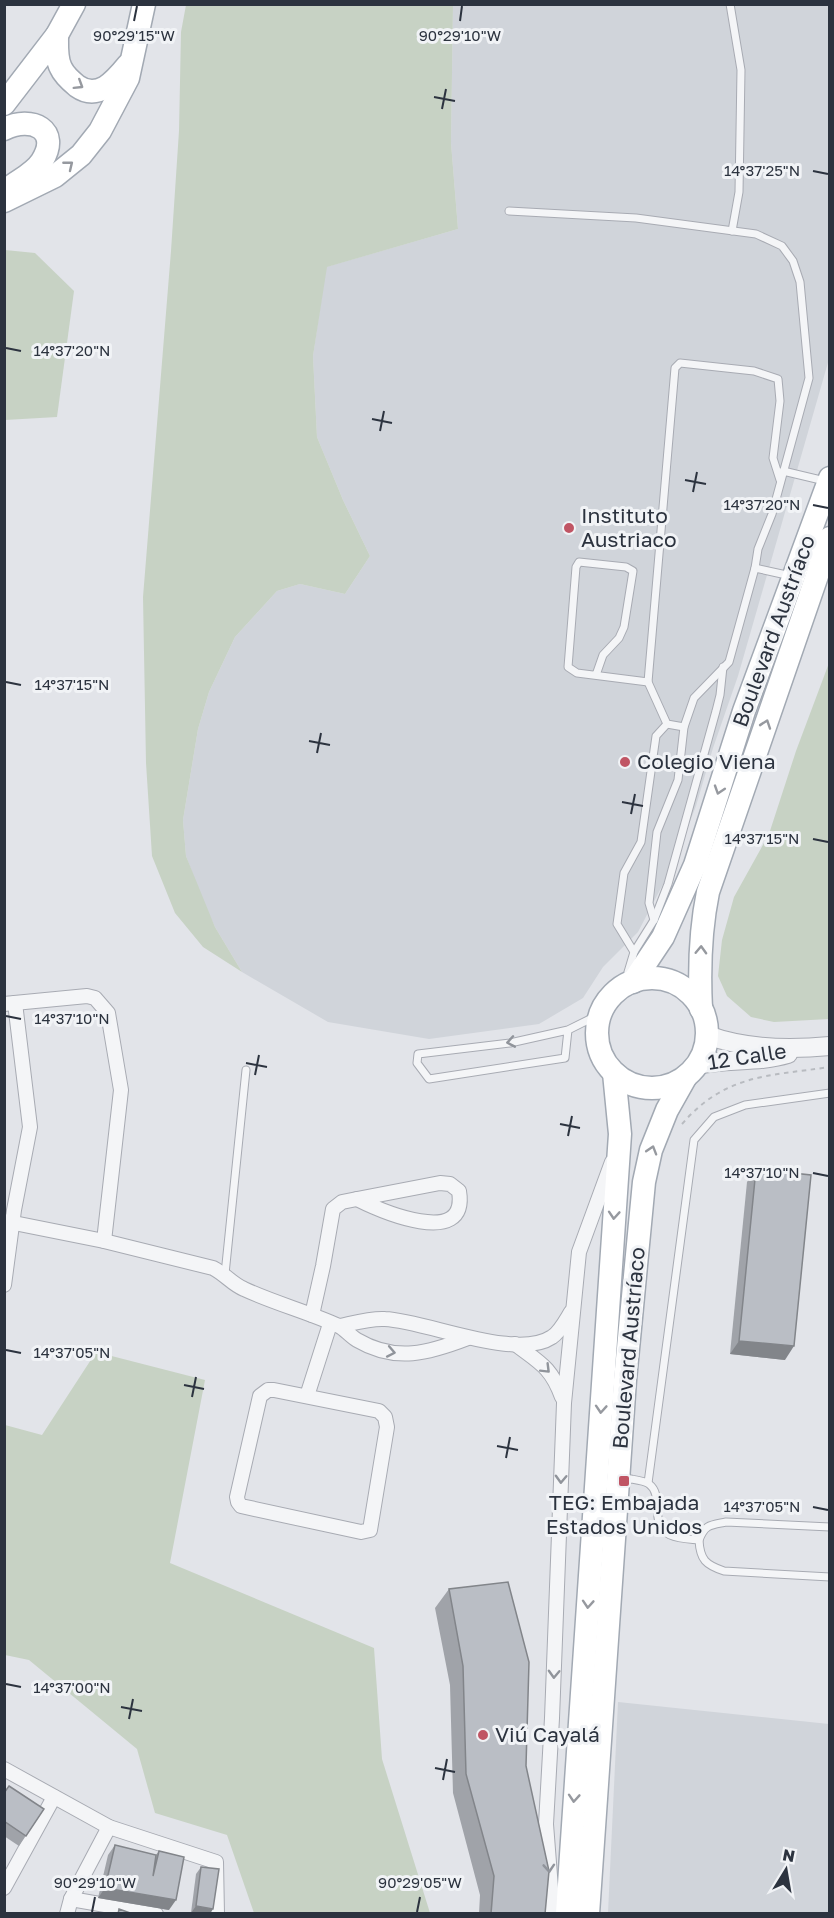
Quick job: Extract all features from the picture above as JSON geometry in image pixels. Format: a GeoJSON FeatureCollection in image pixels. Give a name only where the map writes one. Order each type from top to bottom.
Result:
{"type":"FeatureCollection","features":[{"type":"Feature","properties":{"kind":"main road"},"geometry":{"type":"LineString","coordinates":[[4,104],[57,35],[74,4]]}},
{"type":"Feature","properties":{"kind":"main road"},"geometry":{"type":"LineString","coordinates":[[4,201],[55,176],[90,144],[100,131],[124,88],[133,60],[144,4]]}},
{"type":"Feature","properties":{"kind":"main road"},"geometry":{"type":"LineString","coordinates":[[57,35],[58,60],[61,68],[83,89],[94,92],[107,87],[133,60]]}},
{"type":"Feature","properties":{"kind":"main road"},"geometry":{"type":"LineString","coordinates":[[4,129],[25,122],[35,124],[46,134],[48,146],[40,164],[4,192]]}},
{"type":"Feature","properties":{"kind":"main road","name":"Boulevard Austríaco"},"geometry":{"type":"LineString","coordinates":[[629,984],[663,937],[695,865],[744,711],[829,480]]}},
{"type":"Feature","properties":{"kind":"main road","name":"Boulevard Austríaco"},"geometry":{"type":"LineString","coordinates":[[701,1008],[699,977],[701,925],[708,892],[830,538]]}},
{"type":"Feature","properties":{"kind":"main road"},"geometry":{"type":"LineString","coordinates":[[650,979],[668,981],[690,994],[701,1008],[707,1035],[704,1052],[691,1071],[667,1086],[648,1088],[630,1083],[614,1073],[604,1060],[598,1043],[597,1031],[600,1014],[608,1000],[629,984],[650,979]]}},
{"type":"Feature","properties":{"kind":"main road","name":"Boulevard Austríaco"},"geometry":{"type":"LineString","coordinates":[[588,1914],[624,1380],[644,1182],[651,1150],[667,1110],[691,1071]]}},
{"type":"Feature","properties":{"kind":"main road","name":"Boulevard Austríaco"},"geometry":{"type":"LineString","coordinates":[[567,1914],[620,1134],[614,1073]]}},
{"type":"Feature","properties":{"kind":"street"},"geometry":{"type":"LineString","coordinates":[[4,1285],[8,1222],[30,1127],[10,1003],[87,996],[95,998],[108,1013],[121,1090],[104,1240]]}},
{"type":"Feature","properties":{"kind":"street","name":"12 Calle"},"geometry":{"type":"LineString","coordinates":[[707,1035],[743,1044],[797,1049],[830,1046]]}},
{"type":"Feature","properties":{"kind":"street","name":"12 Calle"},"geometry":{"type":"LineString","coordinates":[[691,1071],[718,1061],[772,1058],[786,1055],[797,1049]]}},
{"type":"Feature","properties":{"kind":"street"},"geometry":{"type":"LineString","coordinates":[[553,1914],[546,1824],[564,1403],[579,1252],[620,1134]]}},
{"type":"Feature","properties":{"kind":"street"},"geometry":{"type":"LineString","coordinates":[[312,1315],[333,1209],[342,1202],[357,1199],[440,1183],[450,1184],[459,1191],[461,1200],[454,1215],[434,1222],[405,1219],[357,1199]]}},
{"type":"Feature","properties":{"kind":"street"},"geometry":{"type":"LineString","coordinates":[[8,1222],[104,1240],[203,1265],[225,1274],[242,1288],[335,1325],[368,1346],[398,1354],[419,1354],[468,1338]]}},
{"type":"Feature","properties":{"kind":"street"},"geometry":{"type":"LineString","coordinates":[[335,1325],[383,1318],[419,1324],[468,1338],[515,1344],[552,1338],[572,1310]]}},
{"type":"Feature","properties":{"kind":"street"},"geometry":{"type":"LineString","coordinates":[[307,1396],[335,1325]]}},
{"type":"Feature","properties":{"kind":"street"},"geometry":{"type":"LineString","coordinates":[[515,1344],[548,1368],[564,1403]]}},
{"type":"Feature","properties":{"kind":"street"},"geometry":{"type":"LineString","coordinates":[[268,1390],[307,1396],[379,1411],[385,1417],[387,1427],[370,1530],[361,1532],[241,1506],[238,1502],[237,1497],[260,1396],[268,1390]]}},
{"type":"Feature","properties":{"kind":"street"},"geometry":{"type":"LineString","coordinates":[[4,1769],[108,1827],[216,1862],[217,1914]]}},
{"type":"Feature","properties":{"kind":"street"},"geometry":{"type":"LineString","coordinates":[[4,1888],[54,1797]]}},
{"type":"Feature","properties":{"kind":"street"},"geometry":{"type":"LineString","coordinates":[[67,1914],[71,1899],[108,1827]]}},
{"type":"Feature","properties":{"kind":"street"},"geometry":{"type":"LineString","coordinates":[[71,1899],[156,1914]]}},
{"type":"Feature","properties":{"kind":"lane"},"geometry":{"type":"LineString","coordinates":[[730,4],[741,70],[739,192],[732,231]]}},
{"type":"Feature","properties":{"kind":"lane"},"geometry":{"type":"LineString","coordinates":[[509,211],[636,218],[756,234],[782,246],[793,261],[800,282],[809,378],[772,514],[758,549],[755,568],[729,662],[694,698],[684,727],[678,780],[657,832],[650,903],[654,920]]}},
{"type":"Feature","properties":{"kind":"lane"},"geometry":{"type":"LineString","coordinates":[[667,724],[648,682],[675,368],[680,363],[754,370],[778,379],[780,401],[773,458],[780,483]]}},
{"type":"Feature","properties":{"kind":"lane"},"geometry":{"type":"LineString","coordinates":[[783,471],[829,480]]}},
{"type":"Feature","properties":{"kind":"lane"},"geometry":{"type":"LineString","coordinates":[[596,675],[603,655],[619,638],[624,627],[633,571],[626,567],[579,562],[576,567],[568,667],[577,673],[648,682]]}},
{"type":"Feature","properties":{"kind":"lane"},"geometry":{"type":"LineString","coordinates":[[755,568],[793,577]]}},
{"type":"Feature","properties":{"kind":"lane"},"geometry":{"type":"LineString","coordinates":[[629,984],[634,952],[654,920],[668,884],[717,711],[723,667]]}},
{"type":"Feature","properties":{"kind":"lane"},"geometry":{"type":"LineString","coordinates":[[726,740],[730,730],[744,711]]}},
{"type":"Feature","properties":{"kind":"lane"},"geometry":{"type":"LineString","coordinates":[[667,724],[684,727]]}},
{"type":"Feature","properties":{"kind":"lane"},"geometry":{"type":"LineString","coordinates":[[634,952],[617,924],[624,873],[641,842],[656,736],[667,724]]}},
{"type":"Feature","properties":{"kind":"lane"},"geometry":{"type":"LineString","coordinates":[[680,751],[693,759],[711,764],[719,759]]}},
{"type":"Feature","properties":{"kind":"lane"},"geometry":{"type":"LineString","coordinates":[[568,1030],[565,1058],[429,1079],[417,1063],[418,1054],[510,1043],[568,1030],[600,1014]]}},
{"type":"Feature","properties":{"kind":"lane"},"geometry":{"type":"LineString","coordinates":[[225,1274],[246,1070]]}},
{"type":"Feature","properties":{"kind":"lane"},"geometry":{"type":"LineString","coordinates":[[648,1483],[694,1140],[714,1117],[746,1105],[830,1093]]}},
{"type":"Feature","properties":{"kind":"lane"},"geometry":{"type":"LineString","coordinates":[[631,1479],[648,1483],[655,1493],[657,1517],[663,1530],[675,1537],[699,1540]]}},
{"type":"Feature","properties":{"kind":"lane"},"geometry":{"type":"LineString","coordinates":[[830,1527],[726,1522],[711,1525],[702,1530],[699,1540],[699,1552],[704,1560],[711,1567],[724,1571],[830,1577]]}},
{"type":"Feature","properties":{"kind":"shaded area","name":"Instituto Austriaco"},"geometry":{"type":"Polygon","coordinates":[[[453,5],[829,5],[829,359],[738,676],[696,806],[673,865],[638,932],[603,967],[583,998],[539,1024],[429,1039],[328,1022],[242,972],[215,927],[203,901],[186,856],[183,820],[198,729],[209,692],[235,637],[277,591],[300,584],[345,594],[370,556],[343,500],[317,437],[313,356],[326,267],[458,229],[451,143],[453,5]]]}},
{"type":"Feature","properties":{"kind":"shaded area"},"geometry":{"type":"Polygon","coordinates":[[[618,1702],[829,1724],[829,1913],[608,1913],[618,1702]]]}},
{"type":"Feature","properties":{"kind":"green space"},"geometry":{"type":"Polygon","coordinates":[[[186,5],[453,5],[451,143],[458,229],[327,267],[313,356],[317,437],[343,500],[370,556],[345,594],[300,584],[277,591],[235,637],[209,692],[198,729],[183,820],[186,856],[215,927],[242,972],[203,947],[175,913],[152,856],[146,763],[143,597],[171,251],[179,131],[181,32],[186,5]]]}},
{"type":"Feature","properties":{"kind":"green space"},"geometry":{"type":"Polygon","coordinates":[[[5,250],[35,253],[74,291],[57,417],[5,420],[5,250]]]}},
{"type":"Feature","properties":{"kind":"green space"},"geometry":{"type":"Polygon","coordinates":[[[829,663],[829,1019],[774,1022],[751,1017],[727,996],[718,976],[722,940],[734,897],[769,834],[796,751],[829,663]]]}},
{"type":"Feature","properties":{"kind":"green space"},"geometry":{"type":"Polygon","coordinates":[[[96,1352],[205,1380],[170,1563],[374,1648],[382,1759],[430,1913],[254,1913],[227,1835],[155,1813],[137,1749],[29,1660],[5,1655],[5,1425],[42,1435],[96,1352]]]}},
{"type":"Feature","properties":{"kind":"building"},"geometry":{"type":"Polygon","coordinates":[[[756,1169],[811,1175],[794,1346],[739,1341],[756,1169]]]}},
{"type":"Feature","properties":{"kind":"building","name":"Viú Cayalá"},"geometry":{"type":"Polygon","coordinates":[[[508,1582],[529,1662],[526,1766],[549,1871],[545,1914],[491,1914],[494,1876],[466,1774],[463,1666],[449,1589],[508,1582]]]}},
{"type":"Feature","properties":{"kind":"building"},"geometry":{"type":"Polygon","coordinates":[[[9,1786],[44,1809],[26,1836],[4,1821],[4,1793],[9,1786]]]}},
{"type":"Feature","properties":{"kind":"building"},"geometry":{"type":"Polygon","coordinates":[[[115,1845],[156,1855],[153,1876],[159,1851],[184,1857],[176,1900],[105,1888],[115,1845]]]}},
{"type":"Feature","properties":{"kind":"building"},"geometry":{"type":"Polygon","coordinates":[[[201,1867],[219,1869],[213,1909],[196,1906],[201,1867]]]}},
{"type":"Feature","properties":{"kind":"building"},"geometry":{"type":"Polygon","coordinates":[[[119,1909],[133,1914],[118,1914],[119,1909]]]}},
{"type":"Feature","properties":{"kind":"place","name":"Instituto Austriaco"},"geometry":{"type":"Point","coordinates":[569,528]}},
{"type":"Feature","properties":{"kind":"place","name":"Colegio Viena"},"geometry":{"type":"Point","coordinates":[625,762]}},
{"type":"Feature","properties":{"kind":"place","name":"TEG: Embajada Estados Unidos"},"geometry":{"type":"Point","coordinates":[624,1481]}},
{"type":"Feature","properties":{"kind":"place","name":"Viú Cayalá"},"geometry":{"type":"Point","coordinates":[483,1735]}}]}
